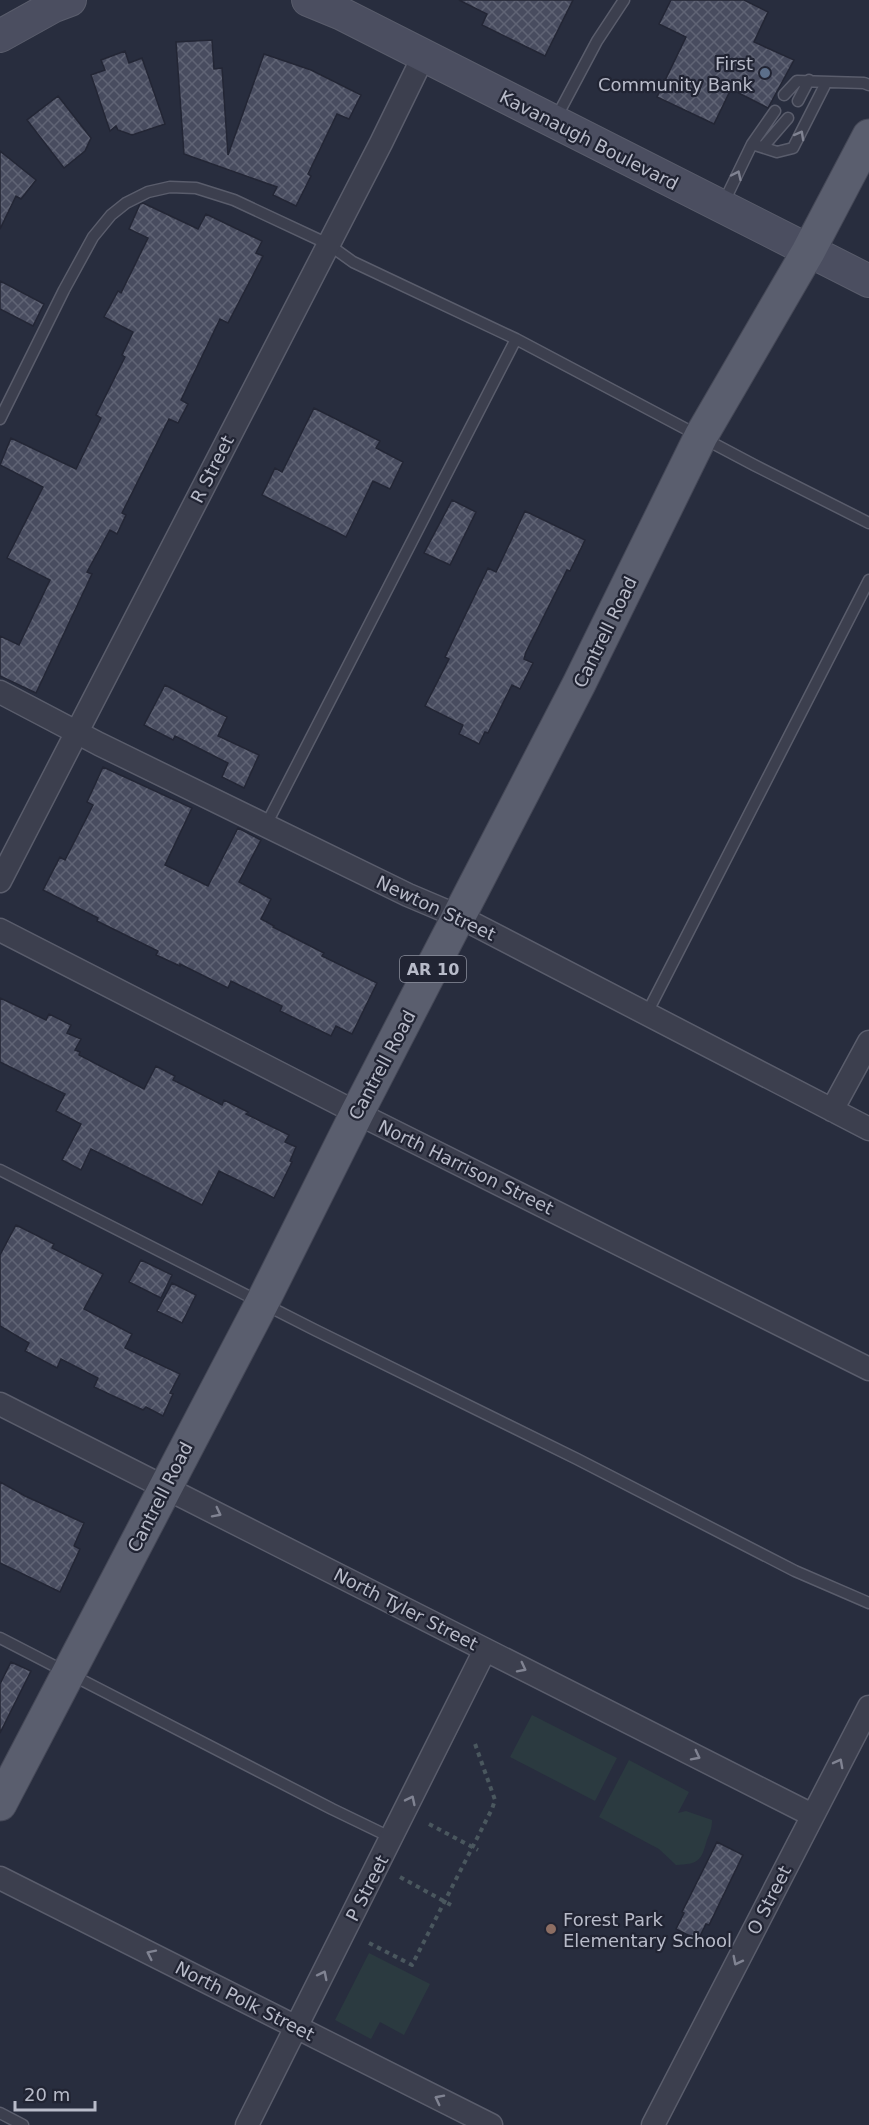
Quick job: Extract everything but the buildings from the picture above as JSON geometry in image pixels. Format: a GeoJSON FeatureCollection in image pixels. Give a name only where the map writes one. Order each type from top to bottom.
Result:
{"type":"FeatureCollection","features":[{"type":"Feature","properties":{"kind":"main road","name":"Cantrell Road"},"geometry":{"type":"LineString","coordinates":[[0,1804],[262,1303],[357,1113],[460,917],[579,684],[701,436],[808,252],[869,136]]}},
{"type":"Feature","properties":{"kind":"street"},"geometry":{"type":"LineString","coordinates":[[0,36],[54,6],[70,0]]}},
{"type":"Feature","properties":{"kind":"street","name":"Kavanaugh Boulevard"},"geometry":{"type":"LineString","coordinates":[[309,0],[342,14],[869,281]]}},
{"type":"Feature","properties":{"kind":"street","name":"R Street"},"geometry":{"type":"LineString","coordinates":[[0,881],[381,143],[423,57]]}},
{"type":"Feature","properties":{"kind":"street","name":"Newton Street"},"geometry":{"type":"LineString","coordinates":[[0,692],[408,895],[460,917],[645,1015],[869,1129]]}},
{"type":"Feature","properties":{"kind":"street","name":"North Harrison Street"},"geometry":{"type":"LineString","coordinates":[[0,930],[357,1113],[869,1369]]}},
{"type":"Feature","properties":{"kind":"street"},"geometry":{"type":"LineString","coordinates":[[832,1110],[869,1042]]}},
{"type":"Feature","properties":{"kind":"street","name":"North Tyler Street"},"geometry":{"type":"LineString","coordinates":[[0,1404],[812,1815]]}},
{"type":"Feature","properties":{"kind":"street","name":"P Street"},"geometry":{"type":"LineString","coordinates":[[247,2125],[485,1650]]}},
{"type":"Feature","properties":{"kind":"street","name":"O Street"},"geometry":{"type":"LineString","coordinates":[[652,2125],[869,1707]]}},
{"type":"Feature","properties":{"kind":"street","name":"North Polk Street"},"geometry":{"type":"LineString","coordinates":[[0,1878],[491,2125]]}},
{"type":"Feature","properties":{"kind":"lane"},"geometry":{"type":"LineString","coordinates":[[554,122],[597,41],[624,0]]}},
{"type":"Feature","properties":{"kind":"lane"},"geometry":{"type":"LineString","coordinates":[[798,101],[809,80]]}},
{"type":"Feature","properties":{"kind":"lane"},"geometry":{"type":"LineString","coordinates":[[784,95],[797,81],[869,85]]}},
{"type":"Feature","properties":{"kind":"lane"},"geometry":{"type":"LineString","coordinates":[[758,145],[777,152],[793,148],[826,83]]}},
{"type":"Feature","properties":{"kind":"lane"},"geometry":{"type":"LineString","coordinates":[[722,207],[775,111]]}},
{"type":"Feature","properties":{"kind":"lane"},"geometry":{"type":"LineString","coordinates":[[758,145],[788,118]]}},
{"type":"Feature","properties":{"kind":"lane"},"geometry":{"type":"LineString","coordinates":[[0,419],[64,290],[93,237],[111,215],[126,203],[148,192],[170,187],[196,188],[234,200],[328,244],[353,262],[516,339],[869,523]]}},
{"type":"Feature","properties":{"kind":"lane"},"geometry":{"type":"LineString","coordinates":[[266,825],[516,339]]}},
{"type":"Feature","properties":{"kind":"lane"},"geometry":{"type":"LineString","coordinates":[[645,1015],[869,580]]}},
{"type":"Feature","properties":{"kind":"lane"},"geometry":{"type":"LineString","coordinates":[[0,1170],[577,1459],[795,1571],[869,1603]]}},
{"type":"Feature","properties":{"kind":"lane"},"geometry":{"type":"LineString","coordinates":[[0,1638],[392,1838]]}},
{"type":"Feature","properties":{"kind":"lane"},"geometry":{"type":"LineString","coordinates":[[0,2113],[23,2125]]}},
{"type":"Feature","properties":{"kind":"path"},"geometry":{"type":"LineString","coordinates":[[369,1943],[412,1965],[445,1902],[495,1800],[474,1741]]}},
{"type":"Feature","properties":{"kind":"path"},"geometry":{"type":"LineString","coordinates":[[429,1824],[478,1850]]}},
{"type":"Feature","properties":{"kind":"path"},"geometry":{"type":"LineString","coordinates":[[400,1877],[451,1905]]}},
{"type":"Feature","properties":{"kind":"shaded area"},"geometry":{"type":"Polygon","coordinates":[[[532,1715],[617,1758],[595,1801],[510,1757],[532,1715]]]}},
{"type":"Feature","properties":{"kind":"shaded area"},"geometry":{"type":"Polygon","coordinates":[[[629,1760],[689,1792],[678,1813],[686,1811],[712,1820],[711,1830],[698,1860],[690,1864],[676,1865],[659,1849],[599,1817],[629,1760]]]}},
{"type":"Feature","properties":{"kind":"shaded area"},"geometry":{"type":"Polygon","coordinates":[[[369,1953],[430,1984],[404,2035],[380,2022],[371,2039],[335,2020],[369,1953]]]}},
{"type":"Feature","properties":{"kind":"place","name":"First Community Bank"},"geometry":{"type":"Point","coordinates":[765,73]}},
{"type":"Feature","properties":{"kind":"place","name":"Forest Park Elementary School"},"geometry":{"type":"Point","coordinates":[551,1929]}}]}
